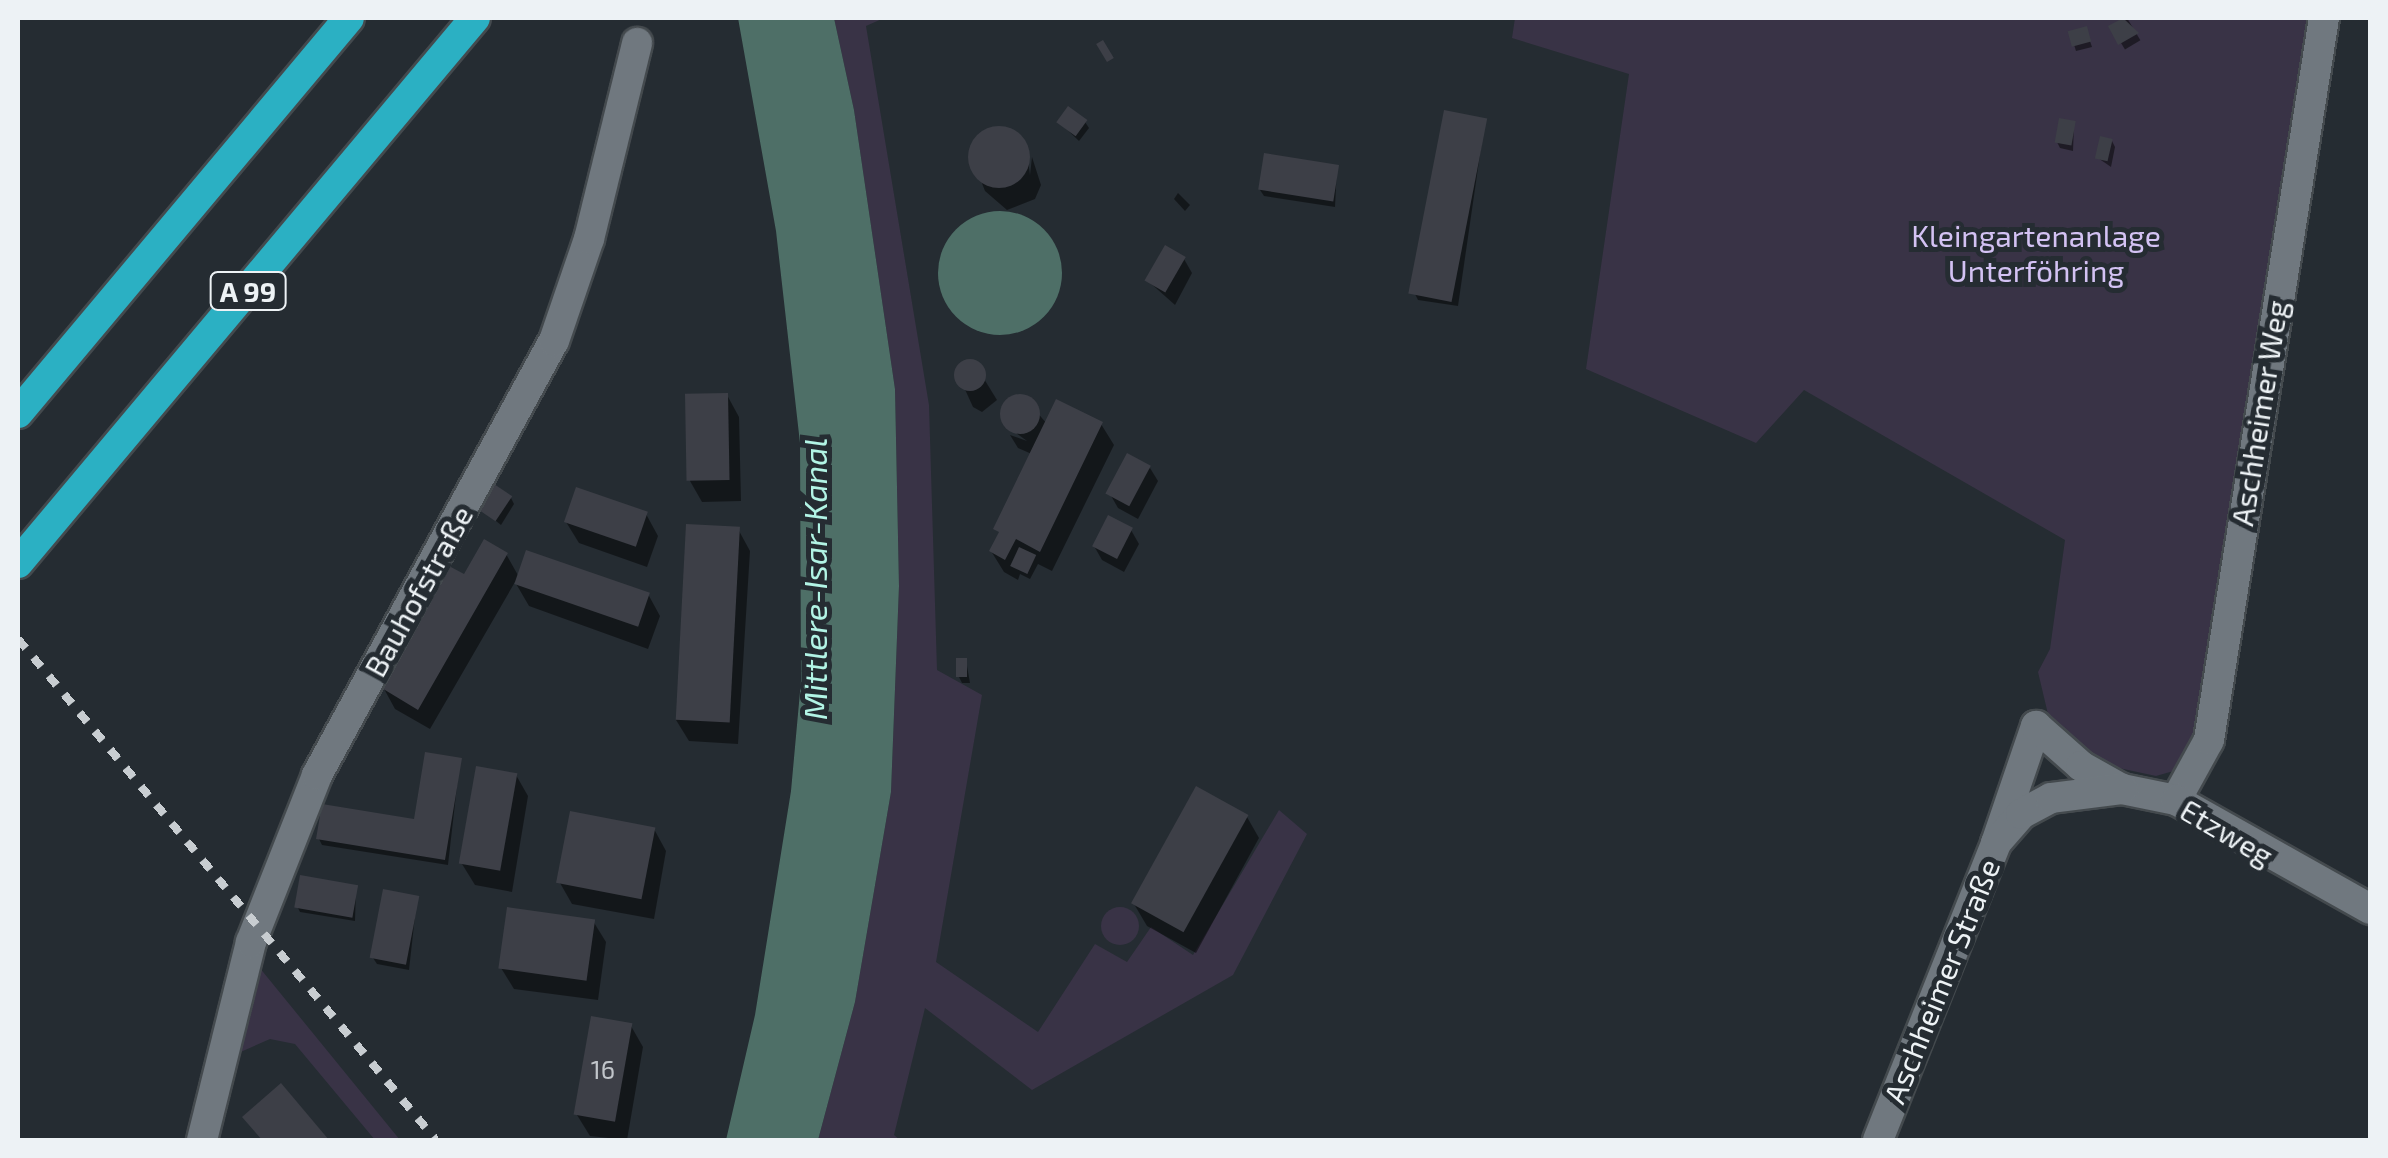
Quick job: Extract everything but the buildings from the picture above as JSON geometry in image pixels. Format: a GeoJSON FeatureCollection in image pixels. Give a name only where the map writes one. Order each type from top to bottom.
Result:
{"type":"FeatureCollection","features":[{"type":"Feature","properties":{"kind":"highway"},"geometry":{"type":"LineString","coordinates":[[18,412],[350,18]]}},
{"type":"Feature","properties":{"kind":"highway","name":"A 99"},"geometry":{"type":"LineString","coordinates":[[18,563],[475,18]]}},
{"type":"Feature","properties":{"kind":"street","name":"Aschheimer Weg"},"geometry":{"type":"LineString","coordinates":[[2176,800],[2209,740],[2324,18]]}},
{"type":"Feature","properties":{"kind":"street","name":"Bauhofstraße"},"geometry":{"type":"LineString","coordinates":[[202,1140],[256,926],[317,775],[554,341],[589,239],[637,43]]}},
{"type":"Feature","properties":{"kind":"street","name":"Etzweg"},"geometry":{"type":"LineString","coordinates":[[1996,843],[2036,726],[2080,766],[2122,789],[2176,800],[2370,909]]}},
{"type":"Feature","properties":{"kind":"street","name":"Aschheimer Straße"},"geometry":{"type":"LineString","coordinates":[[1878,1140],[1996,843],[2020,814],[2051,798],[2122,789]]}},
{"type":"Feature","properties":{"kind":"green space"},"geometry":{"type":"Polygon","coordinates":[[[834,18],[884,18],[866,26],[929,405],[937,670],[982,695],[936,962],[1038,1032],[1095,944],[1127,962],[1151,927],[1193,955],[1279,810],[1307,834],[1233,975],[1032,1090],[925,1008],[894,1135],[900,1140],[818,1140],[855,1002],[891,792],[899,586],[895,389],[854,110],[834,18]]]}},
{"type":"Feature","properties":{"kind":"green space","name":"Kleingartenanlage Unterföhring"},"geometry":{"type":"Polygon","coordinates":[[[1515,18],[2313,18],[2196,752],[2184,768],[2156,776],[2100,764],[2052,731],[2038,672],[2050,649],[2065,540],[1804,390],[1756,443],[1586,369],[1629,74],[1512,38],[1515,18]]]}},
{"type":"Feature","properties":{"kind":"green space"},"geometry":{"type":"Polygon","coordinates":[[[1120,907],[1133,913],[1139,926],[1133,939],[1120,945],[1107,939],[1101,926],[1107,913],[1120,907]]]}},
{"type":"Feature","properties":{"kind":"green space"},"geometry":{"type":"Polygon","coordinates":[[[259,967],[400,1140],[375,1140],[295,1044],[270,1039],[236,1054],[259,967]]]}},
{"type":"Feature","properties":{"kind":"water","name":"Mittlere-Isar-Kanal"},"geometry":{"type":"Polygon","coordinates":[[[738,18],[834,18],[854,110],[895,389],[899,586],[891,792],[855,1002],[818,1140],[726,1140],[755,1015],[791,791],[801,681],[800,443],[776,231],[738,18]]]}},
{"type":"Feature","properties":{"kind":"water"},"geometry":{"type":"Polygon","coordinates":[[[1000,211],[1024,215],[1044,229],[1058,249],[1062,273],[1058,297],[1044,317],[1024,331],[1000,335],[976,331],[956,317],[942,297],[938,273],[942,249],[956,229],[976,215],[1000,211]]]}},
{"type":"Feature","properties":{"kind":"railway"},"geometry":{"type":"LineString","coordinates":[[18,639],[436,1140]]}}]}
